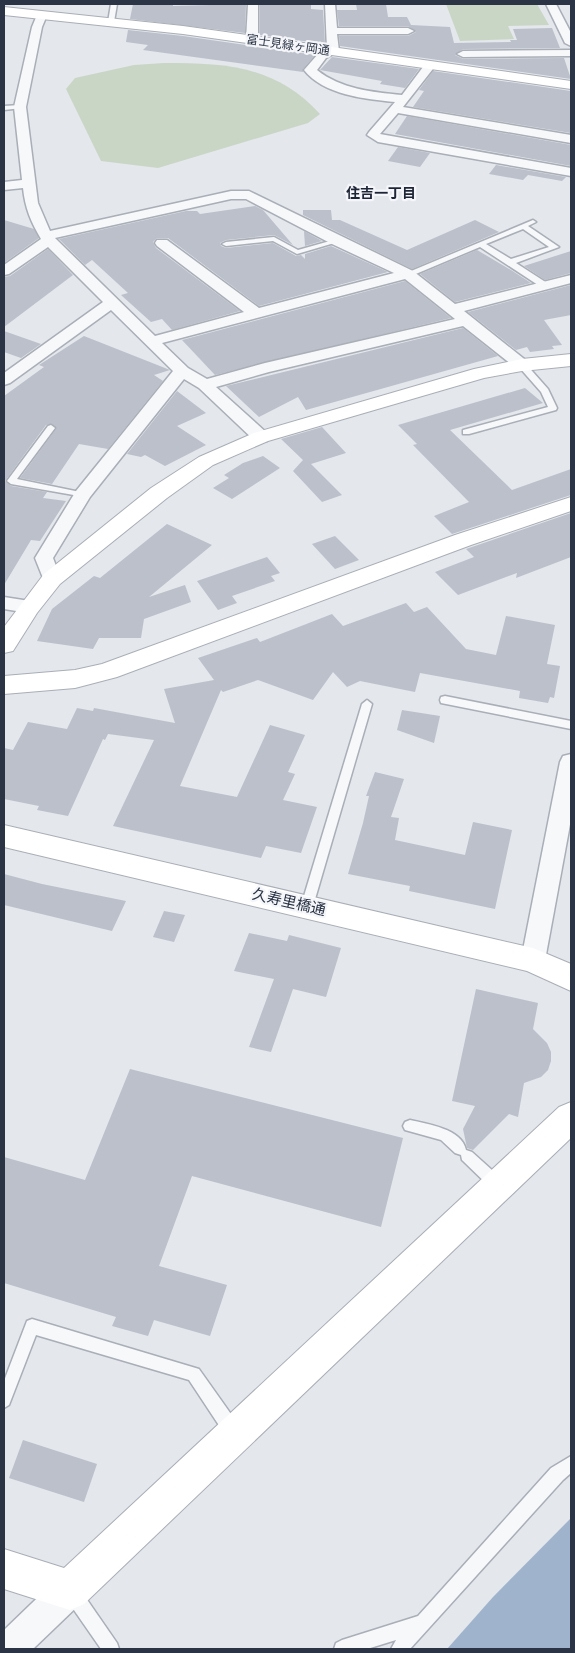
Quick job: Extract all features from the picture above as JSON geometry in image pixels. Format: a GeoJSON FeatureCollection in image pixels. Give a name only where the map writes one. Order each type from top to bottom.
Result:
{"type":"FeatureCollection","features":[{"type":"Feature","properties":{"kind":"street"},"geometry":{"type":"LineString","coordinates":[[58,16],[64,4]]}},
{"type":"Feature","properties":{"kind":"street"},"geometry":{"type":"LineString","coordinates":[[252,40],[253,4]]}},
{"type":"Feature","properties":{"kind":"street"},"geometry":{"type":"LineString","coordinates":[[330,4],[333,51],[322,56],[310,70],[320,80],[337,88],[370,95],[405,99]]}},
{"type":"Feature","properties":{"kind":"street"},"geometry":{"type":"LineString","coordinates":[[551,4],[571,43]]}},
{"type":"Feature","properties":{"kind":"street","name":"富士見緑ヶ岡通"},"geometry":{"type":"LineString","coordinates":[[4,11],[111,22],[252,40],[571,85]]}},
{"type":"Feature","properties":{"kind":"street"},"geometry":{"type":"LineString","coordinates":[[42,15],[37,27],[20,107],[31,203],[38,224],[47,238],[182,371],[204,385],[261,437]]}},
{"type":"Feature","properties":{"kind":"street"},"geometry":{"type":"LineString","coordinates":[[332,31],[408,31]]}},
{"type":"Feature","properties":{"kind":"street"},"geometry":{"type":"LineString","coordinates":[[463,54],[571,53]]}},
{"type":"Feature","properties":{"kind":"street"},"geometry":{"type":"LineString","coordinates":[[430,64],[405,99],[373,135],[378,138],[571,172]]}},
{"type":"Feature","properties":{"kind":"street"},"geometry":{"type":"LineString","coordinates":[[395,110],[571,139]]}},
{"type":"Feature","properties":{"kind":"street"},"geometry":{"type":"LineString","coordinates":[[4,186],[30,183]]}},
{"type":"Feature","properties":{"kind":"street"},"geometry":{"type":"LineString","coordinates":[[4,271],[47,238],[231,194],[249,195],[337,241],[408,274],[468,320],[522,366]]}},
{"type":"Feature","properties":{"kind":"street"},"geometry":{"type":"LineString","coordinates":[[162,243],[255,313]]}},
{"type":"Feature","properties":{"kind":"street"},"geometry":{"type":"LineString","coordinates":[[152,340],[408,274]]}},
{"type":"Feature","properties":{"kind":"street"},"geometry":{"type":"LineString","coordinates":[[453,309],[571,279]]}},
{"type":"Feature","properties":{"kind":"street"},"geometry":{"type":"LineString","coordinates":[[4,380],[18,362],[112,302]]}},
{"type":"Feature","properties":{"kind":"street"},"geometry":{"type":"LineString","coordinates":[[204,385],[265,368],[468,320]]}},
{"type":"Feature","properties":{"kind":"street"},"geometry":{"type":"LineString","coordinates":[[4,645],[28,607],[52,579],[159,493],[206,461],[261,437],[482,373],[571,360]]}},
{"type":"Feature","properties":{"kind":"street"},"geometry":{"type":"LineString","coordinates":[[52,579],[44,558],[82,495],[182,371]]}},
{"type":"Feature","properties":{"kind":"street"},"geometry":{"type":"LineString","coordinates":[[4,685],[75,679],[108,671],[464,540],[571,504]]}},
{"type":"Feature","properties":{"kind":"street"},"geometry":{"type":"LineString","coordinates":[[4,603],[28,607]]}},
{"type":"Feature","properties":{"kind":"street"},"geometry":{"type":"LineString","coordinates":[[533,960],[569,788],[571,762]]}},
{"type":"Feature","properties":{"kind":"street","name":"久寿里橋通"},"geometry":{"type":"LineString","coordinates":[[4,836],[533,960],[571,978]]}},
{"type":"Feature","properties":{"kind":"street"},"geometry":{"type":"LineString","coordinates":[[9,1649],[571,1117]]}},
{"type":"Feature","properties":{"kind":"street"},"geometry":{"type":"LineString","coordinates":[[4,1568],[70,1590]]}},
{"type":"Feature","properties":{"kind":"lane"},"geometry":{"type":"LineString","coordinates":[[111,22],[114,4]]}},
{"type":"Feature","properties":{"kind":"lane"},"geometry":{"type":"LineString","coordinates":[[4,108],[20,107]]}},
{"type":"Feature","properties":{"kind":"lane"},"geometry":{"type":"LineString","coordinates":[[408,274],[533,222]]}},
{"type":"Feature","properties":{"kind":"lane"},"geometry":{"type":"LineString","coordinates":[[510,262],[555,247],[523,226]]}},
{"type":"Feature","properties":{"kind":"lane"},"geometry":{"type":"LineString","coordinates":[[226,244],[274,239],[297,252],[337,241]]}},
{"type":"Feature","properties":{"kind":"lane"},"geometry":{"type":"LineString","coordinates":[[480,244],[544,285]]}},
{"type":"Feature","properties":{"kind":"lane"},"geometry":{"type":"LineString","coordinates":[[466,432],[553,408],[544,391],[522,366]]}},
{"type":"Feature","properties":{"kind":"lane"},"geometry":{"type":"LineString","coordinates":[[51,428],[11,481],[82,495]]}},
{"type":"Feature","properties":{"kind":"lane"},"geometry":{"type":"LineString","coordinates":[[444,700],[571,724]]}},
{"type":"Feature","properties":{"kind":"lane"},"geometry":{"type":"LineString","coordinates":[[308,906],[367,704]]}},
{"type":"Feature","properties":{"kind":"lane"},"geometry":{"type":"LineString","coordinates":[[410,1126],[445,1135],[498,1186]]}},
{"type":"Feature","properties":{"kind":"lane"},"geometry":{"type":"LineString","coordinates":[[4,1400],[32,1326],[194,1374],[236,1434]]}},
{"type":"Feature","properties":{"kind":"lane"},"geometry":{"type":"LineString","coordinates":[[399,1649],[557,1474],[571,1464]]}},
{"type":"Feature","properties":{"kind":"lane"},"geometry":{"type":"LineString","coordinates":[[70,1590],[111,1649]]}},
{"type":"Feature","properties":{"kind":"lane"},"geometry":{"type":"LineString","coordinates":[[342,1649],[422,1623]]}},
{"type":"Feature","properties":{"kind":"green space"},"geometry":{"type":"Polygon","coordinates":[[[446,4],[537,4],[549,25],[508,26],[514,39],[460,41],[446,4]]]}},
{"type":"Feature","properties":{"kind":"green space"},"geometry":{"type":"Polygon","coordinates":[[[164,63],[228,66],[267,76],[285,85],[320,114],[308,123],[158,168],[101,161],[66,89],[75,78],[134,65],[164,63]]]}},
{"type":"Feature","properties":{"kind":"water"},"geometry":{"type":"Polygon","coordinates":[[[571,1518],[571,1649],[447,1649],[493,1597],[571,1518]]]}},
{"type":"Feature","properties":{"kind":"building"},"geometry":{"type":"Polygon","coordinates":[[[133,4],[173,4],[173,6],[246,4],[245,33],[130,19],[133,4]]]}},
{"type":"Feature","properties":{"kind":"building"},"geometry":{"type":"Polygon","coordinates":[[[260,4],[311,4],[311,9],[323,10],[325,44],[260,35],[260,4]]]}},
{"type":"Feature","properties":{"kind":"building"},"geometry":{"type":"Polygon","coordinates":[[[356,4],[386,4],[388,17],[407,17],[411,25],[450,27],[454,43],[511,42],[510,40],[517,40],[513,29],[552,28],[560,48],[463,49],[455,55],[463,59],[564,58],[571,79],[340,46],[339,36],[408,36],[416,32],[408,26],[339,26],[337,10],[357,10],[356,4]]]}},
{"type":"Feature","properties":{"kind":"building"},"geometry":{"type":"Polygon","coordinates":[[[128,30],[315,55],[303,69],[303,72],[143,50],[148,45],[126,42],[128,30]]]}},
{"type":"Feature","properties":{"kind":"building"},"geometry":{"type":"Polygon","coordinates":[[[332,57],[419,69],[405,88],[380,84],[382,81],[320,70],[332,57]]]}},
{"type":"Feature","properties":{"kind":"building"},"geometry":{"type":"Polygon","coordinates":[[[433,71],[571,91],[571,133],[413,107],[424,91],[419,90],[433,71]]]}},
{"type":"Feature","properties":{"kind":"building"},"geometry":{"type":"Polygon","coordinates":[[[407,116],[571,145],[571,166],[395,134],[407,116]]]}},
{"type":"Feature","properties":{"kind":"building"},"geometry":{"type":"Polygon","coordinates":[[[398,147],[430,153],[420,167],[388,161],[398,147]]]}},
{"type":"Feature","properties":{"kind":"building"},"geometry":{"type":"Polygon","coordinates":[[[496,165],[566,177],[562,181],[528,175],[523,180],[489,174],[496,165]]]}},
{"type":"Feature","properties":{"kind":"building"},"geometry":{"type":"Polygon","coordinates":[[[255,206],[263,210],[293,245],[274,235],[226,240],[220,243],[221,246],[226,248],[273,243],[296,256],[301,255],[305,259],[305,254],[331,246],[388,272],[259,306],[168,238],[157,238],[153,242],[156,248],[240,311],[172,330],[162,319],[151,322],[121,295],[128,293],[92,260],[85,265],[59,239],[186,211],[197,211],[200,214],[255,206]]]}},
{"type":"Feature","properties":{"kind":"building"},"geometry":{"type":"Polygon","coordinates":[[[303,210],[331,210],[332,220],[340,220],[407,250],[475,220],[499,232],[412,269],[303,215],[303,210]]]}},
{"type":"Feature","properties":{"kind":"building"},"geometry":{"type":"Polygon","coordinates":[[[4,220],[34,229],[39,238],[4,263],[4,220]]]}},
{"type":"Feature","properties":{"kind":"building"},"geometry":{"type":"Polygon","coordinates":[[[304,231],[322,241],[305,246],[304,231]]]}},
{"type":"Feature","properties":{"kind":"building"},"geometry":{"type":"Polygon","coordinates":[[[48,249],[73,275],[4,327],[4,277],[10,276],[48,249]]]}},
{"type":"Feature","properties":{"kind":"building"},"geometry":{"type":"Polygon","coordinates":[[[477,250],[531,283],[455,302],[420,274],[477,250]]]}},
{"type":"Feature","properties":{"kind":"building"},"geometry":{"type":"Polygon","coordinates":[[[571,251],[571,273],[545,280],[524,266],[571,251]]]}},
{"type":"Feature","properties":{"kind":"building"},"geometry":{"type":"Polygon","coordinates":[[[405,281],[451,318],[215,375],[182,340],[405,281]]]}},
{"type":"Feature","properties":{"kind":"building"},"geometry":{"type":"Polygon","coordinates":[[[571,285],[571,315],[544,320],[562,345],[552,346],[554,349],[530,352],[527,347],[516,350],[468,312],[571,285]]]}},
{"type":"Feature","properties":{"kind":"building"},"geometry":{"type":"Polygon","coordinates":[[[463,328],[498,356],[306,410],[298,397],[259,417],[226,386],[463,328]]]}},
{"type":"Feature","properties":{"kind":"building"},"geometry":{"type":"Polygon","coordinates":[[[4,331],[41,344],[21,358],[4,352],[4,331]]]}},
{"type":"Feature","properties":{"kind":"building"},"geometry":{"type":"Polygon","coordinates":[[[84,336],[170,370],[154,375],[163,381],[108,449],[79,444],[52,484],[20,478],[56,429],[52,424],[46,425],[5,481],[11,486],[47,492],[43,498],[66,501],[40,541],[31,540],[4,585],[4,396],[44,367],[39,365],[84,336]]]}},
{"type":"Feature","properties":{"kind":"building"},"geometry":{"type":"Polygon","coordinates":[[[525,388],[543,403],[450,430],[512,490],[571,469],[571,495],[452,534],[434,516],[469,502],[413,445],[417,444],[398,425],[525,388]]]}},
{"type":"Feature","properties":{"kind":"building"},"geometry":{"type":"Polygon","coordinates":[[[177,391],[206,413],[177,426],[206,445],[165,466],[145,455],[141,457],[127,454],[177,391]]]}},
{"type":"Feature","properties":{"kind":"building"},"geometry":{"type":"Polygon","coordinates":[[[322,427],[346,453],[311,464],[342,495],[322,502],[293,471],[303,460],[281,439],[322,427]]]}},
{"type":"Feature","properties":{"kind":"building"},"geometry":{"type":"Polygon","coordinates":[[[263,456],[280,468],[232,499],[213,488],[229,478],[224,475],[243,463],[263,456]]]}},
{"type":"Feature","properties":{"kind":"building"},"geometry":{"type":"Polygon","coordinates":[[[571,513],[571,557],[516,578],[517,573],[458,595],[435,572],[474,557],[466,549],[571,513]]]}},
{"type":"Feature","properties":{"kind":"building"},"geometry":{"type":"Polygon","coordinates":[[[167,524],[212,545],[149,597],[185,585],[191,602],[144,619],[141,638],[99,638],[93,649],[37,641],[52,609],[94,576],[100,578],[167,524]]]}},
{"type":"Feature","properties":{"kind":"building"},"geometry":{"type":"Polygon","coordinates":[[[335,536],[359,560],[335,569],[312,544],[335,536]]]}},
{"type":"Feature","properties":{"kind":"building"},"geometry":{"type":"Polygon","coordinates":[[[267,557],[280,573],[271,576],[275,581],[232,596],[237,603],[218,610],[197,581],[267,557]]]}},
{"type":"Feature","properties":{"kind":"building"},"geometry":{"type":"Polygon","coordinates":[[[406,603],[414,612],[427,607],[466,649],[496,655],[506,616],[555,625],[547,664],[560,666],[554,698],[550,697],[548,703],[519,698],[520,691],[420,673],[415,692],[360,681],[347,687],[333,672],[313,700],[258,680],[223,692],[221,690],[180,786],[237,797],[270,725],[305,735],[288,772],[295,774],[283,800],[317,807],[301,853],[266,846],[261,858],[113,826],[154,740],[108,734],[105,740],[103,739],[68,816],[37,810],[39,806],[4,799],[4,748],[13,750],[28,722],[67,729],[77,708],[93,711],[94,708],[175,723],[164,689],[214,680],[198,658],[257,638],[260,642],[332,614],[343,626],[406,603]]]}},
{"type":"Feature","properties":{"kind":"building"},"geometry":{"type":"Polygon","coordinates":[[[402,710],[440,716],[434,743],[397,730],[402,710]]]}},
{"type":"Feature","properties":{"kind":"building"},"geometry":{"type":"Polygon","coordinates":[[[375,772],[404,779],[391,817],[399,818],[395,840],[465,855],[473,822],[512,830],[495,909],[409,891],[410,886],[348,874],[363,823],[369,796],[366,796],[375,772]]]}},
{"type":"Feature","properties":{"kind":"building"},"geometry":{"type":"Polygon","coordinates":[[[4,874],[42,884],[126,901],[112,931],[4,905],[4,874]]]}},
{"type":"Feature","properties":{"kind":"building"},"geometry":{"type":"Polygon","coordinates":[[[164,911],[185,915],[174,942],[153,937],[164,911]]]}},
{"type":"Feature","properties":{"kind":"building"},"geometry":{"type":"Polygon","coordinates":[[[249,933],[287,941],[289,935],[341,948],[326,997],[293,989],[271,1052],[249,1047],[274,979],[234,971],[249,933]]]}},
{"type":"Feature","properties":{"kind":"building"},"geometry":{"type":"Polygon","coordinates":[[[476,989],[538,1003],[533,1029],[547,1043],[551,1052],[551,1061],[548,1070],[541,1077],[524,1083],[518,1117],[509,1114],[473,1150],[467,1148],[463,1129],[475,1106],[452,1101],[476,989]]]}},
{"type":"Feature","properties":{"kind":"building"},"geometry":{"type":"Polygon","coordinates":[[[130,1069],[403,1138],[381,1227],[192,1176],[159,1266],[227,1285],[210,1336],[154,1320],[148,1336],[112,1326],[116,1317],[4,1283],[4,1157],[85,1180],[130,1069]]]}},
{"type":"Feature","properties":{"kind":"building"},"geometry":{"type":"Polygon","coordinates":[[[23,1440],[97,1464],[84,1502],[9,1478],[23,1440]]]}},
{"type":"Feature","properties":{"kind":"district","name":"住吉一丁目"},"geometry":{"type":"Point","coordinates":[381,193]}}]}
